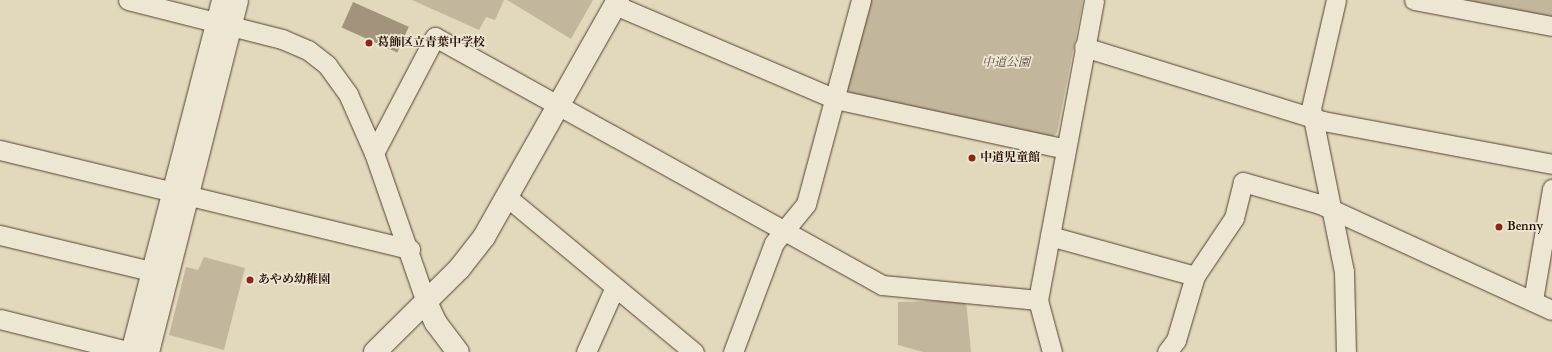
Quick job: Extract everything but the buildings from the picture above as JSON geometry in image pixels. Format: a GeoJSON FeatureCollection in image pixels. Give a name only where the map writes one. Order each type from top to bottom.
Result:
{"type":"FeatureCollection","features":[{"type":"Feature","properties":{"kind":"street"},"geometry":{"type":"LineString","coordinates":[[128,0],[295,43],[327,65],[348,94],[374,153],[410,249],[426,302],[439,328],[458,352]]}},
{"type":"Feature","properties":{"kind":"street"},"geometry":{"type":"LineString","coordinates":[[221,0],[223,24]]}},
{"type":"Feature","properties":{"kind":"street"},"geometry":{"type":"LineString","coordinates":[[149,352],[160,274],[180,194],[223,24],[238,0]]}},
{"type":"Feature","properties":{"kind":"street"},"geometry":{"type":"LineString","coordinates":[[733,352],[781,232],[806,204],[861,0]]}},
{"type":"Feature","properties":{"kind":"street"},"geometry":{"type":"LineString","coordinates":[[1052,352],[1038,300],[1084,47],[1094,0]]}},
{"type":"Feature","properties":{"kind":"street"},"geometry":{"type":"LineString","coordinates":[[1336,0],[1311,108],[1344,272],[1346,352]]}},
{"type":"Feature","properties":{"kind":"street"},"geometry":{"type":"LineString","coordinates":[[1414,0],[1552,26]]}},
{"type":"Feature","properties":{"kind":"street"},"geometry":{"type":"LineString","coordinates":[[375,352],[426,302],[484,237],[616,2],[835,99],[1066,149]]}},
{"type":"Feature","properties":{"kind":"street"},"geometry":{"type":"LineString","coordinates":[[374,153],[435,37],[781,232],[882,285],[1038,300]]}},
{"type":"Feature","properties":{"kind":"street"},"geometry":{"type":"LineString","coordinates":[[1084,47],[1312,118],[1552,164]]}},
{"type":"Feature","properties":{"kind":"street"},"geometry":{"type":"LineString","coordinates":[[0,150],[410,249]]}},
{"type":"Feature","properties":{"kind":"street"},"geometry":{"type":"LineString","coordinates":[[1167,352],[1176,340],[1195,276],[1234,218],[1243,182],[1284,191],[1331,210],[1533,300],[1552,310]]}},
{"type":"Feature","properties":{"kind":"street"},"geometry":{"type":"LineString","coordinates":[[1533,300],[1552,189]]}},
{"type":"Feature","properties":{"kind":"street"},"geometry":{"type":"LineString","coordinates":[[507,197],[694,352]]}},
{"type":"Feature","properties":{"kind":"street"},"geometry":{"type":"LineString","coordinates":[[0,235],[160,274]]}},
{"type":"Feature","properties":{"kind":"street"},"geometry":{"type":"LineString","coordinates":[[1050,236],[1195,276]]}},
{"type":"Feature","properties":{"kind":"street"},"geometry":{"type":"LineString","coordinates":[[0,319],[130,352],[160,274]]}},
{"type":"Feature","properties":{"kind":"street"},"geometry":{"type":"LineString","coordinates":[[586,352],[615,287]]}},
{"type":"Feature","properties":{"kind":"green space"},"geometry":{"type":"Polygon","coordinates":[[[412,0],[504,0],[495,20],[486,17],[479,30],[412,0]]]}},
{"type":"Feature","properties":{"kind":"green space"},"geometry":{"type":"Polygon","coordinates":[[[507,0],[593,0],[571,39],[507,0]]]}},
{"type":"Feature","properties":{"kind":"green space","name":"中道公園"},"geometry":{"type":"Polygon","coordinates":[[[869,0],[1083,0],[1057,133],[1050,138],[851,94],[846,87],[869,0]]]}},
{"type":"Feature","properties":{"kind":"green space"},"geometry":{"type":"Polygon","coordinates":[[[1442,0],[1552,0],[1552,21],[1442,0]]]}},
{"type":"Feature","properties":{"kind":"green space"},"geometry":{"type":"Polygon","coordinates":[[[204,257],[245,268],[224,350],[169,335],[186,267],[198,270],[204,257]]]}},
{"type":"Feature","properties":{"kind":"green space"},"geometry":{"type":"Polygon","coordinates":[[[966,300],[971,352],[923,352],[898,345],[898,302],[966,300]]]}},
{"type":"Feature","properties":{"kind":"shaded area"},"geometry":{"type":"Polygon","coordinates":[[[353,2],[409,27],[397,52],[342,28],[353,2]]]}},
{"type":"Feature","properties":{"kind":"place","name":"葛飾区立青葉中学校"},"geometry":{"type":"Point","coordinates":[369,43]}},
{"type":"Feature","properties":{"kind":"place","name":"中道児童館"},"geometry":{"type":"Point","coordinates":[972,158]}},
{"type":"Feature","properties":{"kind":"place","name":"Benny"},"geometry":{"type":"Point","coordinates":[1499,227]}},
{"type":"Feature","properties":{"kind":"place","name":"あやめ幼稚園"},"geometry":{"type":"Point","coordinates":[250,280]}}]}
